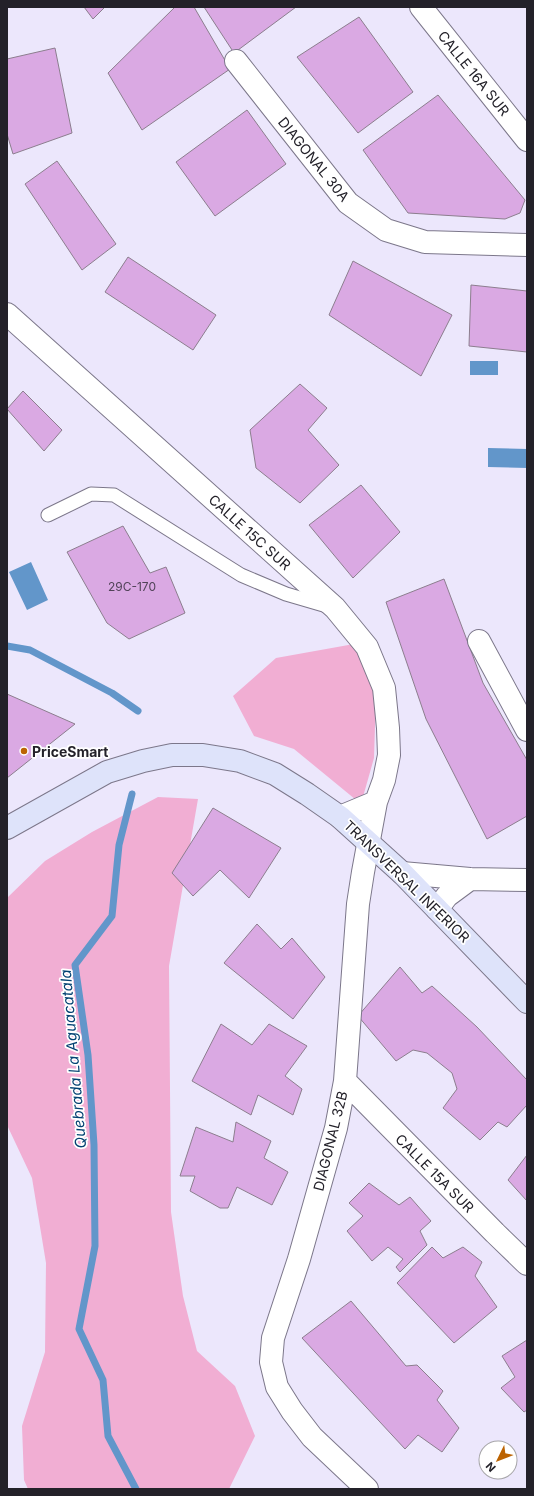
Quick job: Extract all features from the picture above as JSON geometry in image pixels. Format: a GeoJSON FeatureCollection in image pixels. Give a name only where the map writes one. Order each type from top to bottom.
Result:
{"type":"FeatureCollection","features":[{"type":"Feature","properties":{"kind":"main road","name":"TRANSVERSAL INFERIOR"},"geometry":{"type":"LineString","coordinates":[[7,828],[107,772],[143,761],[172,755],[203,755],[240,761],[275,774],[340,817],[402,873],[527,1002]]}},
{"type":"Feature","properties":{"kind":"street","name":"CALLE 16A SUR"},"geometry":{"type":"LineString","coordinates":[[421,7],[527,140]]}},
{"type":"Feature","properties":{"kind":"street","name":"DIAGONAL 30A"},"geometry":{"type":"LineString","coordinates":[[236,61],[348,203],[386,230],[425,242],[527,245]]}},
{"type":"Feature","properties":{"kind":"street","name":"CALLE 15C SUR"},"geometry":{"type":"LineString","coordinates":[[7,314],[335,608],[366,647],[384,688],[389,755],[384,780],[376,802],[368,841]]}},
{"type":"Feature","properties":{"kind":"street"},"geometry":{"type":"LineString","coordinates":[[479,641],[527,730]]}},
{"type":"Feature","properties":{"kind":"street"},"geometry":{"type":"LineString","coordinates":[[340,817],[376,802]]}},
{"type":"Feature","properties":{"kind":"street","name":"DIAGONAL 32B"},"geometry":{"type":"LineString","coordinates":[[366,1489],[312,1437],[292,1411],[277,1387],[271,1362],[273,1338],[299,1258],[336,1128],[345,1081],[358,904],[368,841]]}},
{"type":"Feature","properties":{"kind":"street"},"geometry":{"type":"LineString","coordinates":[[402,873],[470,879],[527,880]]}},
{"type":"Feature","properties":{"kind":"street"},"geometry":{"type":"LineString","coordinates":[[437,909],[447,896],[470,879]]}},
{"type":"Feature","properties":{"kind":"street","name":"CALLE 15A SUR"},"geometry":{"type":"LineString","coordinates":[[345,1081],[527,1264]]}},
{"type":"Feature","properties":{"kind":"lane"},"geometry":{"type":"LineString","coordinates":[[48,515],[91,494],[114,495],[241,575],[286,594],[335,608]]}},
{"type":"Feature","properties":{"kind":"shaded area"},"geometry":{"type":"Polygon","coordinates":[[[354,644],[376,694],[374,758],[361,804],[294,749],[254,736],[233,696],[276,658],[354,644]]]}},
{"type":"Feature","properties":{"kind":"shaded area"},"geometry":{"type":"Polygon","coordinates":[[[158,797],[198,799],[169,966],[171,1212],[183,1296],[197,1351],[235,1386],[255,1436],[229,1489],[28,1489],[24,1480],[22,1426],[45,1352],[46,1263],[32,1178],[7,1125],[7,898],[45,861],[92,832],[158,797]]]}},
{"type":"Feature","properties":{"kind":"water"},"geometry":{"type":"Polygon","coordinates":[[[470,361],[498,361],[498,375],[470,375],[470,361]]]}},
{"type":"Feature","properties":{"kind":"water"},"geometry":{"type":"Polygon","coordinates":[[[488,448],[527,449],[527,468],[488,467],[488,448]]]}},
{"type":"Feature","properties":{"kind":"water"},"geometry":{"type":"Polygon","coordinates":[[[31,562],[48,600],[27,610],[9,572],[31,562]]]}},
{"type":"Feature","properties":{"kind":"building"},"geometry":{"type":"Polygon","coordinates":[[[84,7],[105,7],[93,19],[84,7]]]}},
{"type":"Feature","properties":{"kind":"building"},"geometry":{"type":"Polygon","coordinates":[[[175,7],[194,7],[230,69],[142,130],[108,73],[175,7]]]}},
{"type":"Feature","properties":{"kind":"building"},"geometry":{"type":"Polygon","coordinates":[[[204,7],[296,7],[234,53],[204,7]]]}},
{"type":"Feature","properties":{"kind":"building"},"geometry":{"type":"Polygon","coordinates":[[[359,17],[413,92],[358,133],[297,57],[359,17]]]}},
{"type":"Feature","properties":{"kind":"building"},"geometry":{"type":"Polygon","coordinates":[[[55,48],[72,133],[13,154],[7,134],[7,59],[55,48]]]}},
{"type":"Feature","properties":{"kind":"building"},"geometry":{"type":"Polygon","coordinates":[[[438,95],[525,200],[520,213],[505,219],[408,213],[363,150],[438,95]]]}},
{"type":"Feature","properties":{"kind":"building"},"geometry":{"type":"Polygon","coordinates":[[[247,110],[286,164],[215,216],[176,162],[247,110]]]}},
{"type":"Feature","properties":{"kind":"building"},"geometry":{"type":"Polygon","coordinates":[[[57,161],[116,244],[82,270],[25,184],[57,161]]]}},
{"type":"Feature","properties":{"kind":"building"},"geometry":{"type":"Polygon","coordinates":[[[128,257],[216,315],[193,350],[105,292],[128,257]]]}},
{"type":"Feature","properties":{"kind":"building"},"geometry":{"type":"Polygon","coordinates":[[[353,261],[452,315],[421,376],[329,315],[353,261]]]}},
{"type":"Feature","properties":{"kind":"building"},"geometry":{"type":"Polygon","coordinates":[[[471,285],[527,291],[527,352],[469,346],[471,285]]]}},
{"type":"Feature","properties":{"kind":"building"},"geometry":{"type":"Polygon","coordinates":[[[300,384],[327,408],[308,430],[339,465],[300,503],[256,468],[250,430],[300,384]]]}},
{"type":"Feature","properties":{"kind":"building"},"geometry":{"type":"Polygon","coordinates":[[[23,391],[62,430],[44,451],[7,409],[23,391]]]}},
{"type":"Feature","properties":{"kind":"building"},"geometry":{"type":"Polygon","coordinates":[[[361,485],[400,532],[353,578],[309,525],[361,485]]]}},
{"type":"Feature","properties":{"kind":"building"},"geometry":{"type":"Polygon","coordinates":[[[123,526],[150,573],[166,567],[185,613],[129,639],[107,623],[67,552],[123,526]]]}},
{"type":"Feature","properties":{"kind":"building"},"geometry":{"type":"Polygon","coordinates":[[[444,579],[483,683],[527,760],[527,816],[487,839],[426,719],[386,602],[444,579]]]}},
{"type":"Feature","properties":{"kind":"building","name":"PriceSmart"},"geometry":{"type":"Polygon","coordinates":[[[7,694],[75,724],[7,778],[7,694]]]}},
{"type":"Feature","properties":{"kind":"building"},"geometry":{"type":"Polygon","coordinates":[[[213,808],[281,848],[249,898],[220,870],[193,896],[172,873],[213,808]]]}},
{"type":"Feature","properties":{"kind":"building"},"geometry":{"type":"Polygon","coordinates":[[[257,924],[281,949],[292,938],[325,977],[293,1019],[224,963],[257,924]]]}},
{"type":"Feature","properties":{"kind":"building"},"geometry":{"type":"Polygon","coordinates":[[[400,967],[422,993],[432,986],[477,1027],[527,1080],[527,1105],[507,1127],[498,1122],[480,1140],[443,1108],[457,1089],[452,1073],[427,1053],[413,1050],[396,1061],[358,1016],[400,967]]]}},
{"type":"Feature","properties":{"kind":"building"},"geometry":{"type":"Polygon","coordinates":[[[221,1024],[252,1045],[269,1024],[307,1046],[285,1076],[302,1089],[293,1115],[258,1095],[251,1115],[192,1081],[221,1024]]]}},
{"type":"Feature","properties":{"kind":"building"},"geometry":{"type":"Polygon","coordinates":[[[236,1122],[271,1141],[264,1158],[288,1172],[272,1205],[237,1187],[228,1208],[220,1208],[190,1191],[195,1176],[180,1176],[196,1127],[233,1142],[236,1122]]]}},
{"type":"Feature","properties":{"kind":"building"},"geometry":{"type":"Polygon","coordinates":[[[527,1155],[527,1201],[508,1180],[527,1155]]]}},
{"type":"Feature","properties":{"kind":"building"},"geometry":{"type":"Polygon","coordinates":[[[369,1183],[399,1205],[410,1197],[431,1221],[420,1231],[427,1245],[400,1272],[396,1267],[403,1259],[388,1247],[372,1261],[347,1231],[363,1216],[349,1203],[369,1183]]]}},
{"type":"Feature","properties":{"kind":"building"},"geometry":{"type":"Polygon","coordinates":[[[432,1247],[443,1258],[463,1247],[482,1262],[475,1276],[497,1307],[454,1343],[397,1283],[432,1247]]]}},
{"type":"Feature","properties":{"kind":"building"},"geometry":{"type":"Polygon","coordinates":[[[351,1301],[406,1366],[417,1365],[443,1391],[437,1400],[459,1428],[442,1452],[418,1435],[405,1449],[302,1338],[351,1301]]]}},
{"type":"Feature","properties":{"kind":"building"},"geometry":{"type":"Polygon","coordinates":[[[527,1340],[527,1410],[524,1412],[501,1388],[515,1377],[502,1356],[527,1340]]]}},
{"type":"Feature","properties":{"kind":"waterway","name":"Quebrada La Aguacatala"},"geometry":{"type":"LineString","coordinates":[[7,646],[30,650],[112,693],[138,711]]}},
{"type":"Feature","properties":{"kind":"waterway","name":"Quebrada La Aguacatala"},"geometry":{"type":"LineString","coordinates":[[132,794],[119,845],[112,916],[75,965],[88,1055],[94,1145],[95,1246],[79,1329],[103,1380],[108,1436],[136,1489]]}},
{"type":"Feature","properties":{"kind":"place","name":"PriceSmart"},"geometry":{"type":"Point","coordinates":[24,751]}}]}
